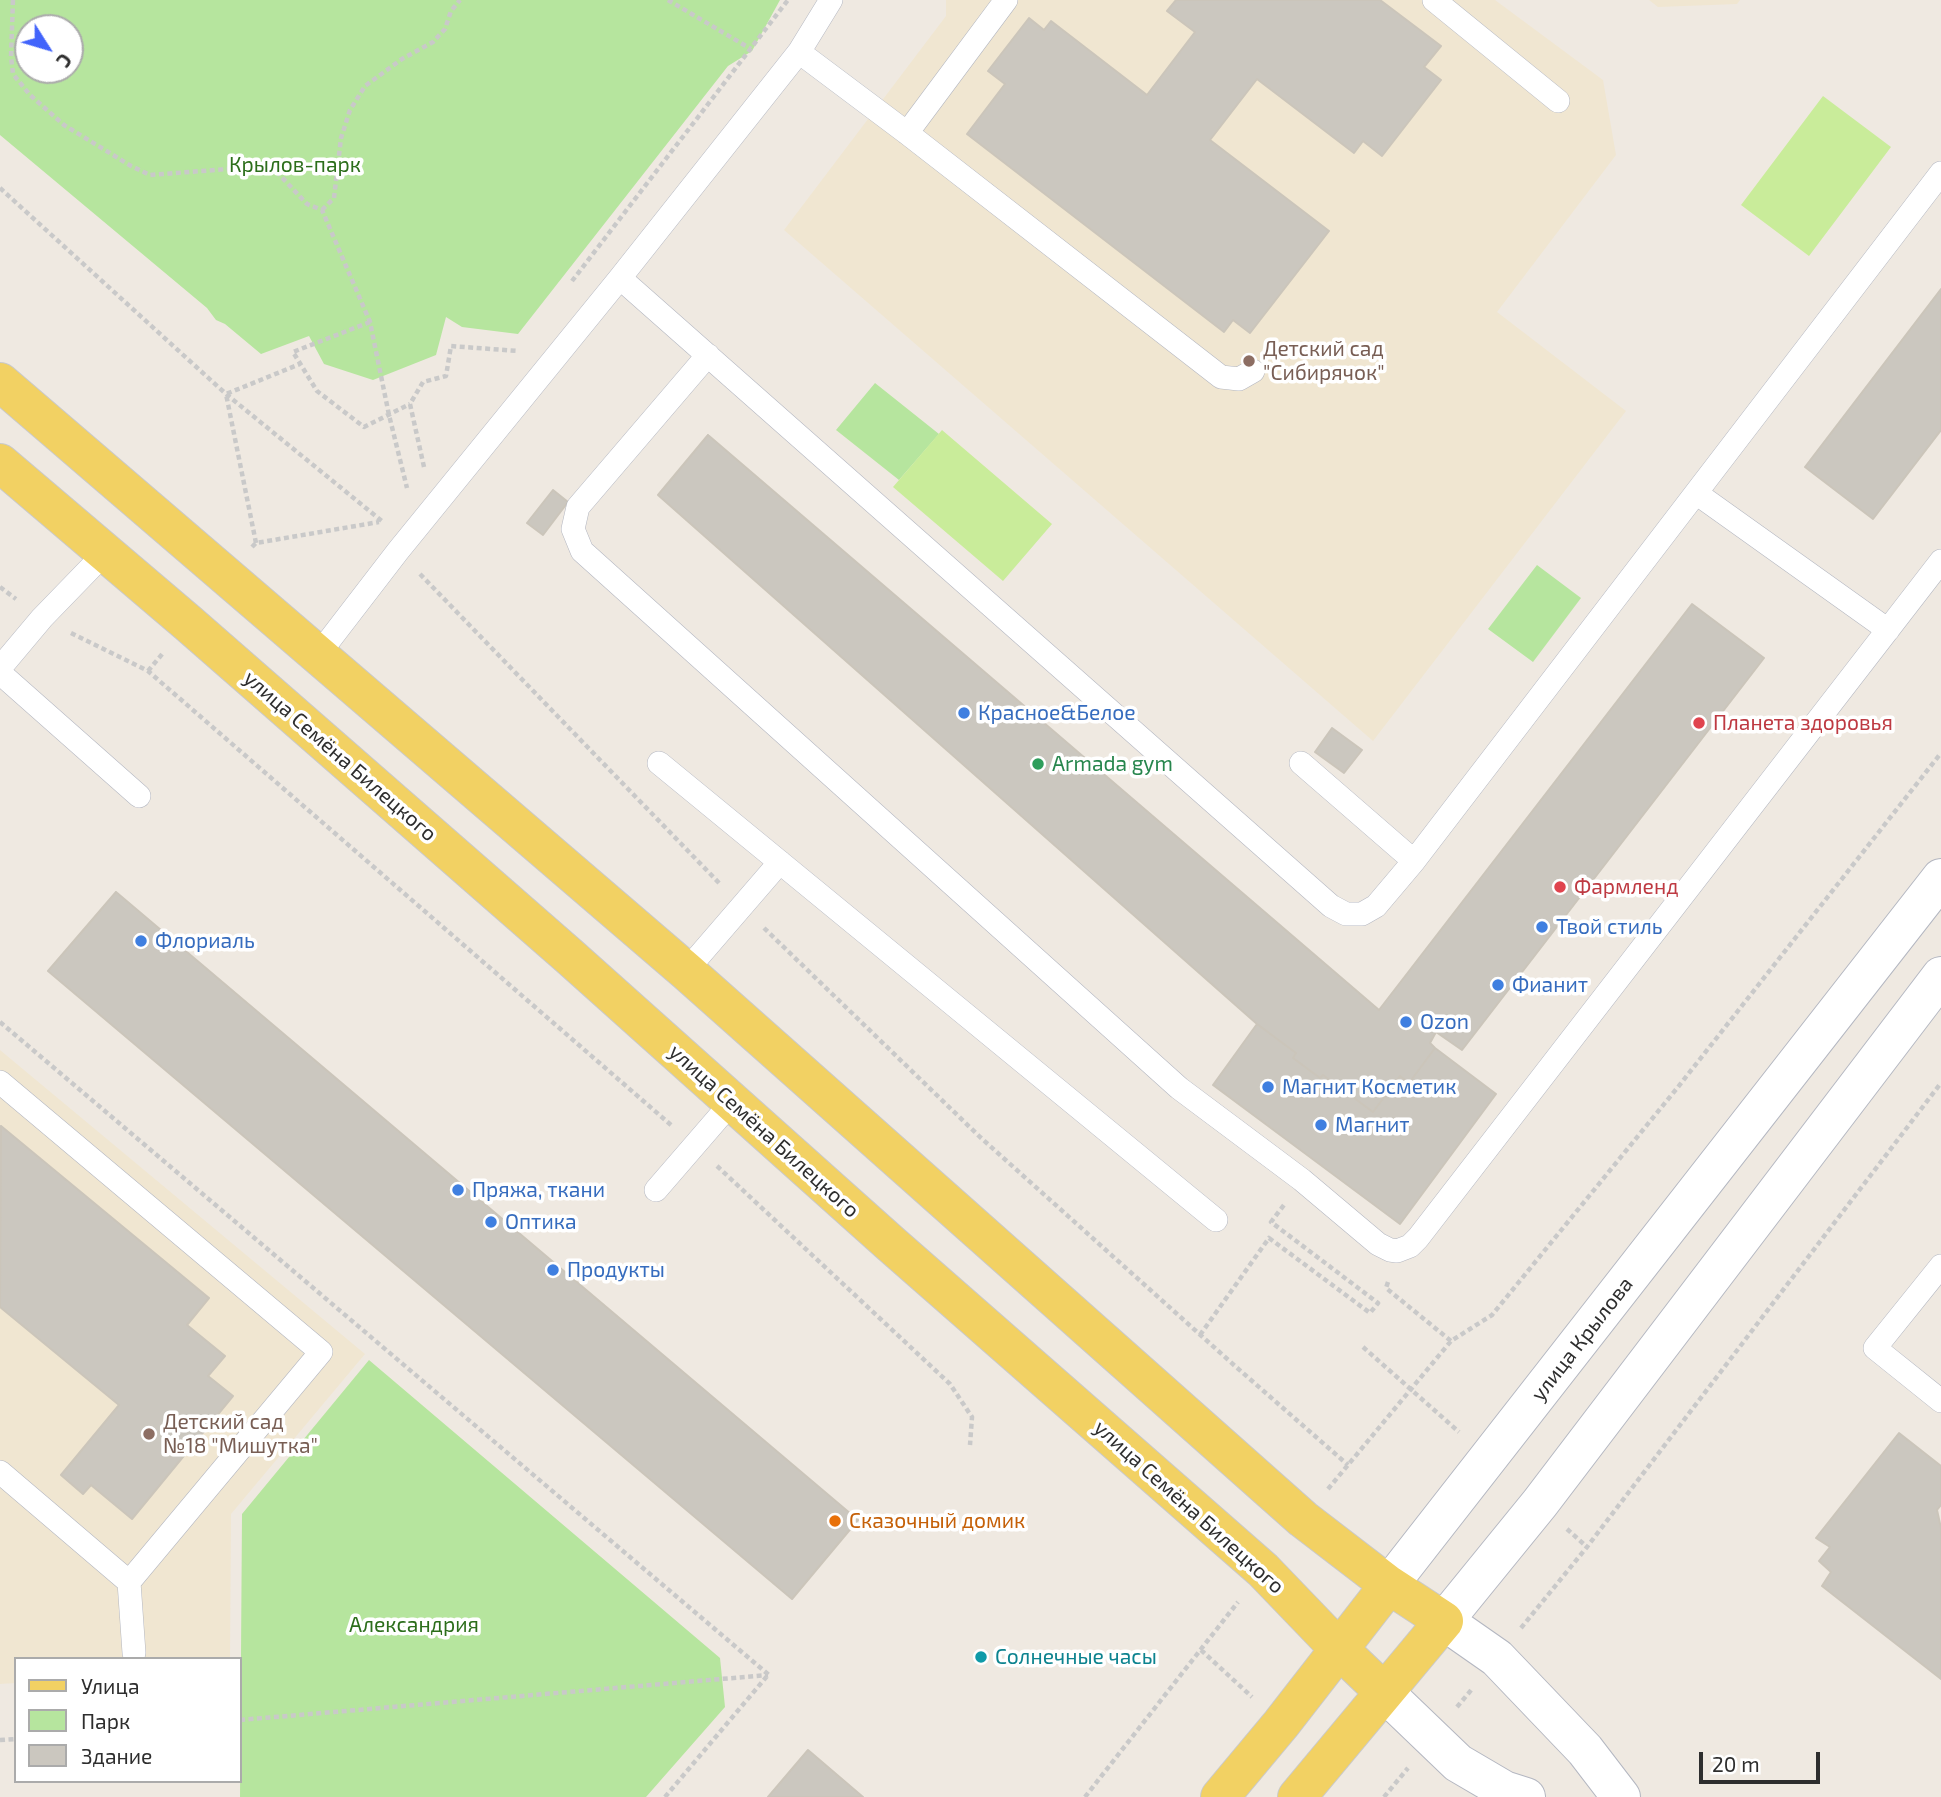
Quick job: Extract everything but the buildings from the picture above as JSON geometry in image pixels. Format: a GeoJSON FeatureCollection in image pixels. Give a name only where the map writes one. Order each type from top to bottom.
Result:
{"type":"FeatureCollection","features":[{"type":"Feature","properties":{"kind":"main road"},"geometry":{"type":"LineString","coordinates":[[0,382],[686,971],[1303,1519],[1389,1585],[1497,1658],[1585,1750],[1621,1797]]}},
{"type":"Feature","properties":{"kind":"main road","name":"улица Семёна Билецкого"},"geometry":{"type":"LineString","coordinates":[[0,463],[569,956],[1263,1570],[1339,1649],[1458,1763],[1504,1790],[1526,1797]]}},
{"type":"Feature","properties":{"kind":"main road","name":"улица Крылова"},"geometry":{"type":"LineString","coordinates":[[1220,1797],[1281,1724],[1941,878]]}},
{"type":"Feature","properties":{"kind":"main road"},"geometry":{"type":"LineString","coordinates":[[1297,1797],[1540,1503],[1941,976]]}},
{"type":"Feature","properties":{"kind":"lane"},"geometry":{"type":"LineString","coordinates":[[318,655],[398,551],[799,52],[831,0]]}},
{"type":"Feature","properties":{"kind":"lane"},"geometry":{"type":"LineString","coordinates":[[907,133],[1006,0]]}},
{"type":"Feature","properties":{"kind":"lane"},"geometry":{"type":"LineString","coordinates":[[1434,0],[1558,101]]}},
{"type":"Feature","properties":{"kind":"lane"},"geometry":{"type":"LineString","coordinates":[[799,52],[1221,377],[1239,379],[1253,371]]}},
{"type":"Feature","properties":{"kind":"lane"},"geometry":{"type":"LineString","coordinates":[[620,278],[1331,906],[1346,915],[1362,914],[1377,906],[1414,861],[1941,173]]}},
{"type":"Feature","properties":{"kind":"lane"},"geometry":{"type":"LineString","coordinates":[[708,355],[578,507],[573,529],[582,551],[1179,1088],[1302,1180],[1378,1244],[1390,1250],[1397,1251],[1410,1246],[1418,1238],[1941,561]]}},
{"type":"Feature","properties":{"kind":"lane"},"geometry":{"type":"LineString","coordinates":[[1696,492],[1888,630]]}},
{"type":"Feature","properties":{"kind":"lane"},"geometry":{"type":"LineString","coordinates":[[104,554],[42,618],[0,670],[139,796]]}},
{"type":"Feature","properties":{"kind":"lane"},"geometry":{"type":"LineString","coordinates":[[659,763],[1216,1220]]}},
{"type":"Feature","properties":{"kind":"lane"},"geometry":{"type":"LineString","coordinates":[[1301,763],[1414,861]]}},
{"type":"Feature","properties":{"kind":"lane"},"geometry":{"type":"LineString","coordinates":[[686,971],[780,862]]}},
{"type":"Feature","properties":{"kind":"lane"},"geometry":{"type":"LineString","coordinates":[[0,1082],[321,1352],[129,1582],[134,1653]]}},
{"type":"Feature","properties":{"kind":"lane"},"geometry":{"type":"LineString","coordinates":[[656,1190],[732,1102]]}},
{"type":"Feature","properties":{"kind":"lane"},"geometry":{"type":"LineString","coordinates":[[1941,1266],[1875,1348],[1941,1401]]}},
{"type":"Feature","properties":{"kind":"lane"},"geometry":{"type":"LineString","coordinates":[[0,1472],[129,1582]]}},
{"type":"Feature","properties":{"kind":"path"},"geometry":{"type":"LineString","coordinates":[[13,0],[13,74],[30,95],[64,125],[150,175],[254,167],[274,169],[307,204],[322,210],[370,322],[388,415],[409,495],[417,484]]}},
{"type":"Feature","properties":{"kind":"path"},"geometry":{"type":"LineString","coordinates":[[322,210],[334,198],[341,138],[350,110],[365,86],[402,59],[433,42],[445,29],[451,10],[460,0]]}},
{"type":"Feature","properties":{"kind":"path"},"geometry":{"type":"LineString","coordinates":[[668,0],[751,49]]}},
{"type":"Feature","properties":{"kind":"path"},"geometry":{"type":"LineString","coordinates":[[568,286],[788,0]]}},
{"type":"Feature","properties":{"kind":"path"},"geometry":{"type":"LineString","coordinates":[[0,188],[226,394],[383,522],[398,551],[741,906],[980,1137],[1348,1465]]}},
{"type":"Feature","properties":{"kind":"path"},"geometry":{"type":"LineString","coordinates":[[370,322],[293,352],[317,391],[364,427],[410,404],[423,382],[446,376],[451,346],[518,351]]}},
{"type":"Feature","properties":{"kind":"path"},"geometry":{"type":"LineString","coordinates":[[509,362],[526,340]]}},
{"type":"Feature","properties":{"kind":"path"},"geometry":{"type":"LineString","coordinates":[[226,394],[300,364]]}},
{"type":"Feature","properties":{"kind":"path"},"geometry":{"type":"LineString","coordinates":[[226,394],[256,543],[383,522],[392,513]]}},
{"type":"Feature","properties":{"kind":"path"},"geometry":{"type":"LineString","coordinates":[[410,404],[425,474],[434,463]]}},
{"type":"Feature","properties":{"kind":"path"},"geometry":{"type":"LineString","coordinates":[[42,618],[148,671],[694,1145],[950,1384],[972,1417],[970,1445]]}},
{"type":"Feature","properties":{"kind":"path"},"geometry":{"type":"LineString","coordinates":[[1386,1288],[1451,1341],[1492,1315],[1678,1087],[1941,753]]}},
{"type":"Feature","properties":{"kind":"path"},"geometry":{"type":"LineString","coordinates":[[0,1022],[769,1675]]}},
{"type":"Feature","properties":{"kind":"path"},"geometry":{"type":"LineString","coordinates":[[1384,1797],[1587,1547],[1941,1083]]}},
{"type":"Feature","properties":{"kind":"path"},"geometry":{"type":"LineString","coordinates":[[1200,1335],[1269,1238],[1370,1313],[1378,1303],[1271,1222]]}},
{"type":"Feature","properties":{"kind":"path"},"geometry":{"type":"LineString","coordinates":[[242,1720],[769,1675]]}},
{"type":"Feature","properties":{"kind":"path"},"geometry":{"type":"LineString","coordinates":[[665,1797],[769,1675]]}},
{"type":"Feature","properties":{"kind":"shaded area","name":"Детский сад \"Сибирячок\""},"geometry":{"type":"Polygon","coordinates":[[[946,0],[1495,0],[1603,80],[1616,155],[1497,312],[1626,411],[1373,741],[784,230],[946,16],[946,0]]]}},
{"type":"Feature","properties":{"kind":"shaded area"},"geometry":{"type":"Polygon","coordinates":[[[1649,0],[1740,0],[1737,4],[1658,7],[1649,0]]]}},
{"type":"Feature","properties":{"kind":"shaded area","name":"Детский сад №18 \"Мишутка\""},"geometry":{"type":"Polygon","coordinates":[[[0,1050],[365,1354],[231,1514],[230,1657],[14,1657],[14,1683],[0,1684],[0,1050]]]}},
{"type":"Feature","properties":{"kind":"green space","name":"Крылов-парк"},"geometry":{"type":"Polygon","coordinates":[[[0,0],[780,0],[752,51],[728,66],[518,334],[462,327],[446,317],[436,355],[373,380],[324,364],[309,336],[261,354],[225,324],[216,320],[207,308],[0,135],[0,0]]]}},
{"type":"Feature","properties":{"kind":"green space"},"geometry":{"type":"Polygon","coordinates":[[[1823,96],[1891,147],[1809,256],[1741,205],[1823,96]]]}},
{"type":"Feature","properties":{"kind":"green space"},"geometry":{"type":"Polygon","coordinates":[[[875,383],[939,434],[899,480],[836,430],[875,383]]]}},
{"type":"Feature","properties":{"kind":"green space"},"geometry":{"type":"Polygon","coordinates":[[[942,430],[1052,524],[1003,581],[893,487],[942,430]]]}},
{"type":"Feature","properties":{"kind":"green space"},"geometry":{"type":"Polygon","coordinates":[[[1537,565],[1581,598],[1533,662],[1488,629],[1537,565]]]}},
{"type":"Feature","properties":{"kind":"green space","name":"Александрия"},"geometry":{"type":"Polygon","coordinates":[[[369,1360],[720,1658],[725,1707],[646,1797],[240,1797],[242,1514],[369,1360]]]}},
{"type":"Feature","properties":{"kind":"place","name":"Детский сад \"Сибирячок\""},"geometry":{"type":"Point","coordinates":[1249,361]}},
{"type":"Feature","properties":{"kind":"place","name":"Красное&Белое"},"geometry":{"type":"Point","coordinates":[964,713]}},
{"type":"Feature","properties":{"kind":"place","name":"Планета здоровья"},"geometry":{"type":"Point","coordinates":[1699,723]}},
{"type":"Feature","properties":{"kind":"place","name":"Armada gym"},"geometry":{"type":"Point","coordinates":[1038,764]}},
{"type":"Feature","properties":{"kind":"place","name":"Фармленд"},"geometry":{"type":"Point","coordinates":[1560,887]}},
{"type":"Feature","properties":{"kind":"place","name":"Твой стиль"},"geometry":{"type":"Point","coordinates":[1542,927]}},
{"type":"Feature","properties":{"kind":"place","name":"Флориаль"},"geometry":{"type":"Point","coordinates":[141,941]}},
{"type":"Feature","properties":{"kind":"place","name":"Фианит"},"geometry":{"type":"Point","coordinates":[1498,985]}},
{"type":"Feature","properties":{"kind":"place","name":"Ozon"},"geometry":{"type":"Point","coordinates":[1406,1022]}},
{"type":"Feature","properties":{"kind":"place","name":"Магнит Косметик"},"geometry":{"type":"Point","coordinates":[1268,1087]}},
{"type":"Feature","properties":{"kind":"place","name":"Магнит"},"geometry":{"type":"Point","coordinates":[1321,1125]}},
{"type":"Feature","properties":{"kind":"place","name":"Пряжа, ткани"},"geometry":{"type":"Point","coordinates":[458,1190]}},
{"type":"Feature","properties":{"kind":"place","name":"Оптика"},"geometry":{"type":"Point","coordinates":[491,1222]}},
{"type":"Feature","properties":{"kind":"place","name":"Продукты"},"geometry":{"type":"Point","coordinates":[553,1270]}},
{"type":"Feature","properties":{"kind":"place","name":"Детский сад №18 \"Мишутка\""},"geometry":{"type":"Point","coordinates":[149,1434]}},
{"type":"Feature","properties":{"kind":"place","name":"Сказочный домик"},"geometry":{"type":"Point","coordinates":[835,1521]}},
{"type":"Feature","properties":{"kind":"place","name":"Солнечные часы"},"geometry":{"type":"Point","coordinates":[981,1657]}}]}
